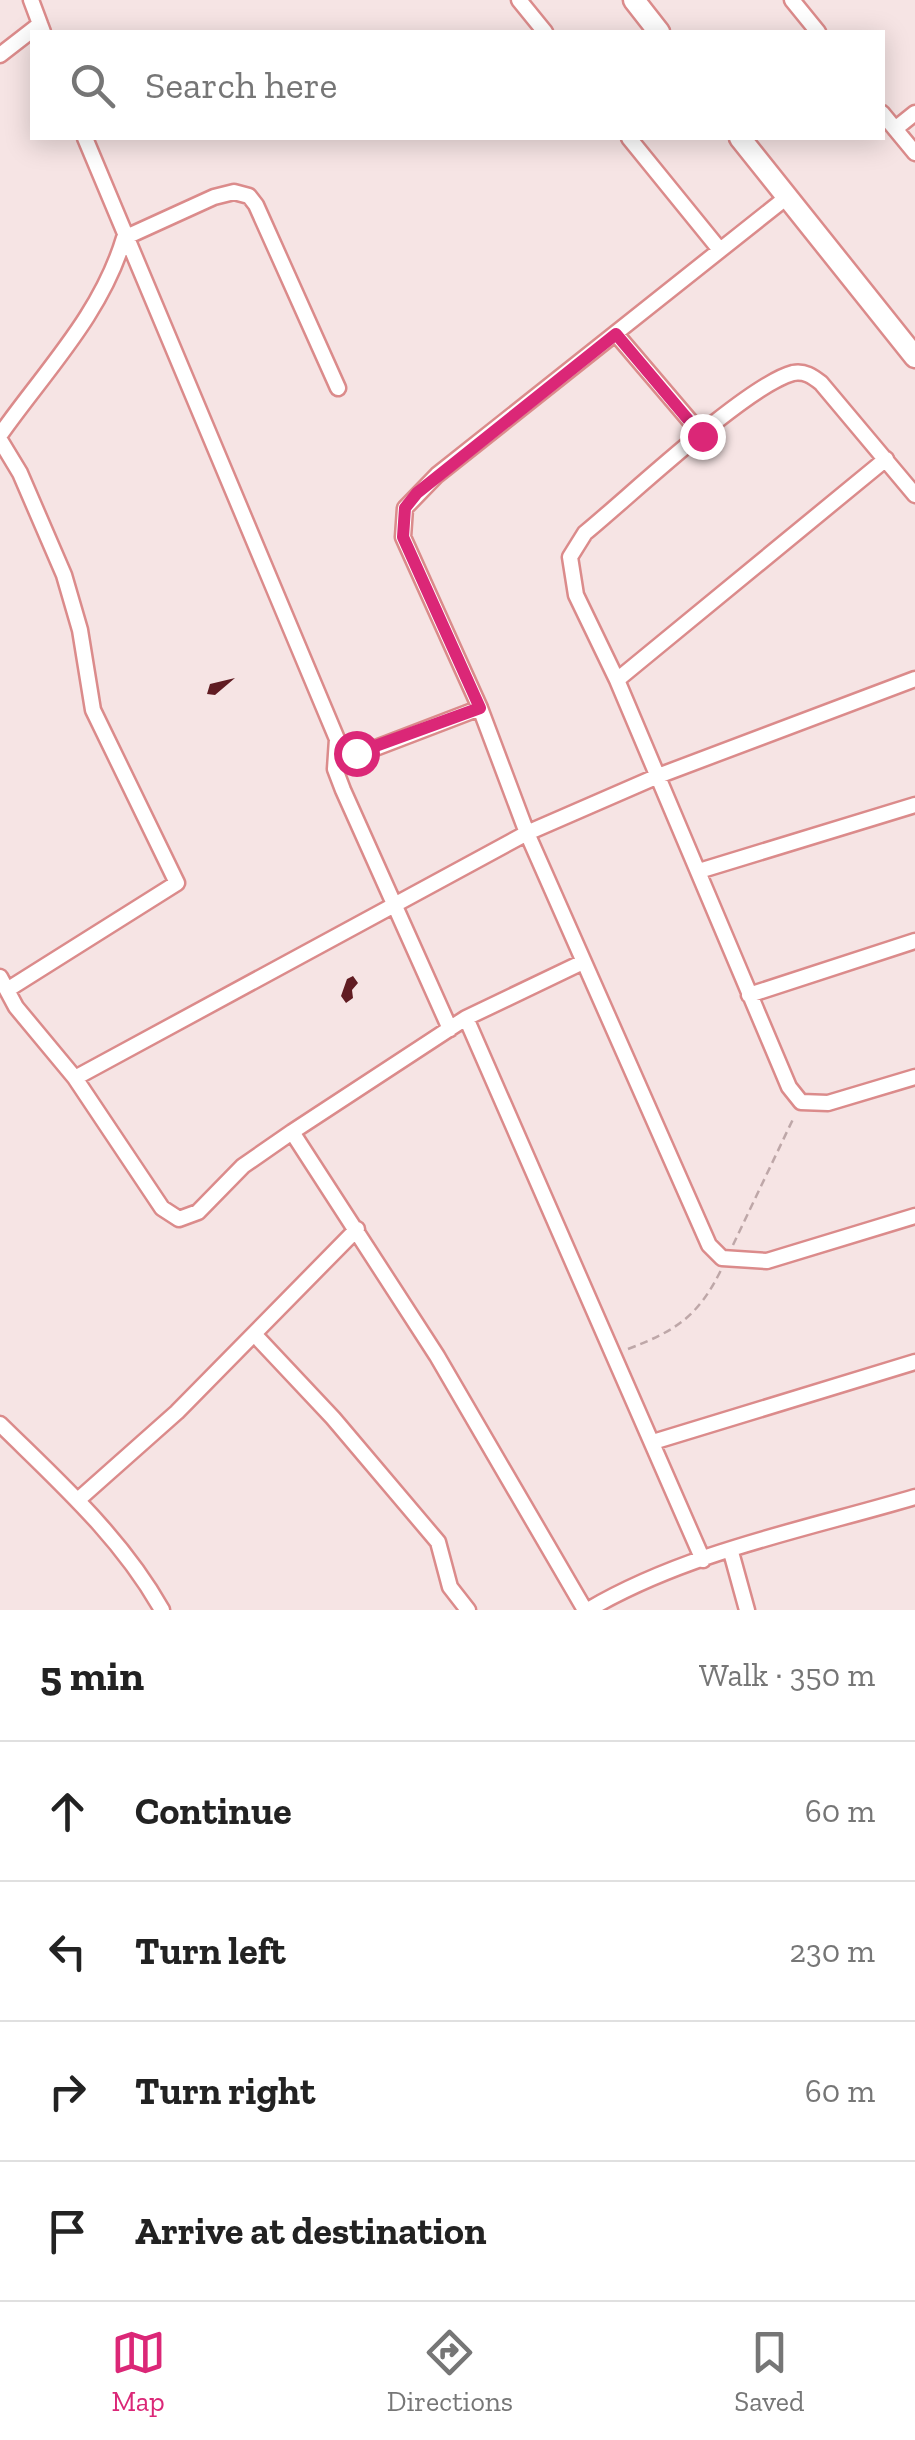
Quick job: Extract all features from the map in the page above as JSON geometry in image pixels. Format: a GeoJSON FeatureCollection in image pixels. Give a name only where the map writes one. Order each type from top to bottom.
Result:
{"type":"FeatureCollection","features":[{"type":"Feature","properties":{"kind":"street"},"geometry":{"type":"LineString","coordinates":[[30,0],[42,28]]}},
{"type":"Feature","properties":{"kind":"street"},"geometry":{"type":"LineString","coordinates":[[519,0],[543,30]]}},
{"type":"Feature","properties":{"kind":"street"},"geometry":{"type":"LineString","coordinates":[[634,0],[657,30]]}},
{"type":"Feature","properties":{"kind":"street"},"geometry":{"type":"LineString","coordinates":[[792,0],[816,30]]}},
{"type":"Feature","properties":{"kind":"street"},"geometry":{"type":"LineString","coordinates":[[0,55],[30,36]]}},
{"type":"Feature","properties":{"kind":"street"},"geometry":{"type":"LineString","coordinates":[[895,129],[915,113]]}},
{"type":"Feature","properties":{"kind":"street"},"geometry":{"type":"LineString","coordinates":[[885,117],[915,154]]}},
{"type":"Feature","properties":{"kind":"street"},"geometry":{"type":"LineString","coordinates":[[86,140],[337,739],[349,751],[365,752],[480,708]]}},
{"type":"Feature","properties":{"kind":"street"},"geometry":{"type":"LineString","coordinates":[[631,140],[720,250]]}},
{"type":"Feature","properties":{"kind":"street"},"geometry":{"type":"LineString","coordinates":[[742,140],[915,357]]}},
{"type":"Feature","properties":{"kind":"street"},"geometry":{"type":"LineString","coordinates":[[338,388],[249,196],[234,192],[214,197],[124,238],[116,266],[93,308],[0,437],[27,488],[64,575],[80,630],[94,710],[177,883],[3,983],[42,1042],[74,1078],[162,1208],[179,1218],[198,1212],[243,1166],[466,1018],[583,962]]}},
{"type":"Feature","properties":{"kind":"street"},"geometry":{"type":"LineString","coordinates":[[787,198],[437,475],[405,508],[403,537],[480,708],[583,962],[704,1233],[722,1258],[767,1262],[915,1216]]}},
{"type":"Feature","properties":{"kind":"street"},"geometry":{"type":"LineString","coordinates":[[616,334],[702,436]]}},
{"type":"Feature","properties":{"kind":"street"},"geometry":{"type":"LineString","coordinates":[[915,495],[832,394],[802,372],[772,382],[702,436],[585,533],[570,557],[576,595],[699,871],[782,1076],[801,1102],[828,1103],[915,1077]]}},
{"type":"Feature","properties":{"kind":"street"},"geometry":{"type":"LineString","coordinates":[[617,680],[886,458]]}},
{"type":"Feature","properties":{"kind":"street"},"geometry":{"type":"LineString","coordinates":[[74,1078],[528,833],[658,776],[915,678]]}},
{"type":"Feature","properties":{"kind":"street"},"geometry":{"type":"LineString","coordinates":[[337,739],[335,768],[450,1029]]}},
{"type":"Feature","properties":{"kind":"street"},"geometry":{"type":"LineString","coordinates":[[699,871],[915,805]]}},
{"type":"Feature","properties":{"kind":"street"},"geometry":{"type":"LineString","coordinates":[[749,994],[915,941]]}},
{"type":"Feature","properties":{"kind":"street"},"geometry":{"type":"LineString","coordinates":[[466,1018],[703,1560]]}},
{"type":"Feature","properties":{"kind":"street"},"geometry":{"type":"LineString","coordinates":[[292,1132],[357,1229],[587,1610],[618,1592],[703,1560],[915,1498]]}},
{"type":"Feature","properties":{"kind":"street"},"geometry":{"type":"LineString","coordinates":[[78,1499],[256,1335],[357,1229]]}},
{"type":"Feature","properties":{"kind":"street"},"geometry":{"type":"LineString","coordinates":[[256,1335],[298,1378],[438,1542],[450,1587],[468,1610]]}},
{"type":"Feature","properties":{"kind":"street"},"geometry":{"type":"LineString","coordinates":[[653,1442],[915,1362]]}},
{"type":"Feature","properties":{"kind":"street"},"geometry":{"type":"LineString","coordinates":[[0,1424],[78,1499],[130,1561],[162,1610]]}},
{"type":"Feature","properties":{"kind":"street"},"geometry":{"type":"LineString","coordinates":[[731,1552],[747,1610]]}},
{"type":"Feature","properties":{"kind":"building"},"geometry":{"type":"Polygon","coordinates":[[[235,678],[215,695],[207,694],[210,684],[235,678]]]}},
{"type":"Feature","properties":{"kind":"building"},"geometry":{"type":"Polygon","coordinates":[[[353,976],[358,983],[352,990],[353,998],[346,1003],[341,996],[347,979],[353,976]]]}},
{"type":"Feature","properties":{"kind":"route"},"geometry":{"type":"LineString","coordinates":[[356,753],[480,708],[403,537],[405,508],[417,493],[616,334],[702,436]]}}]}
